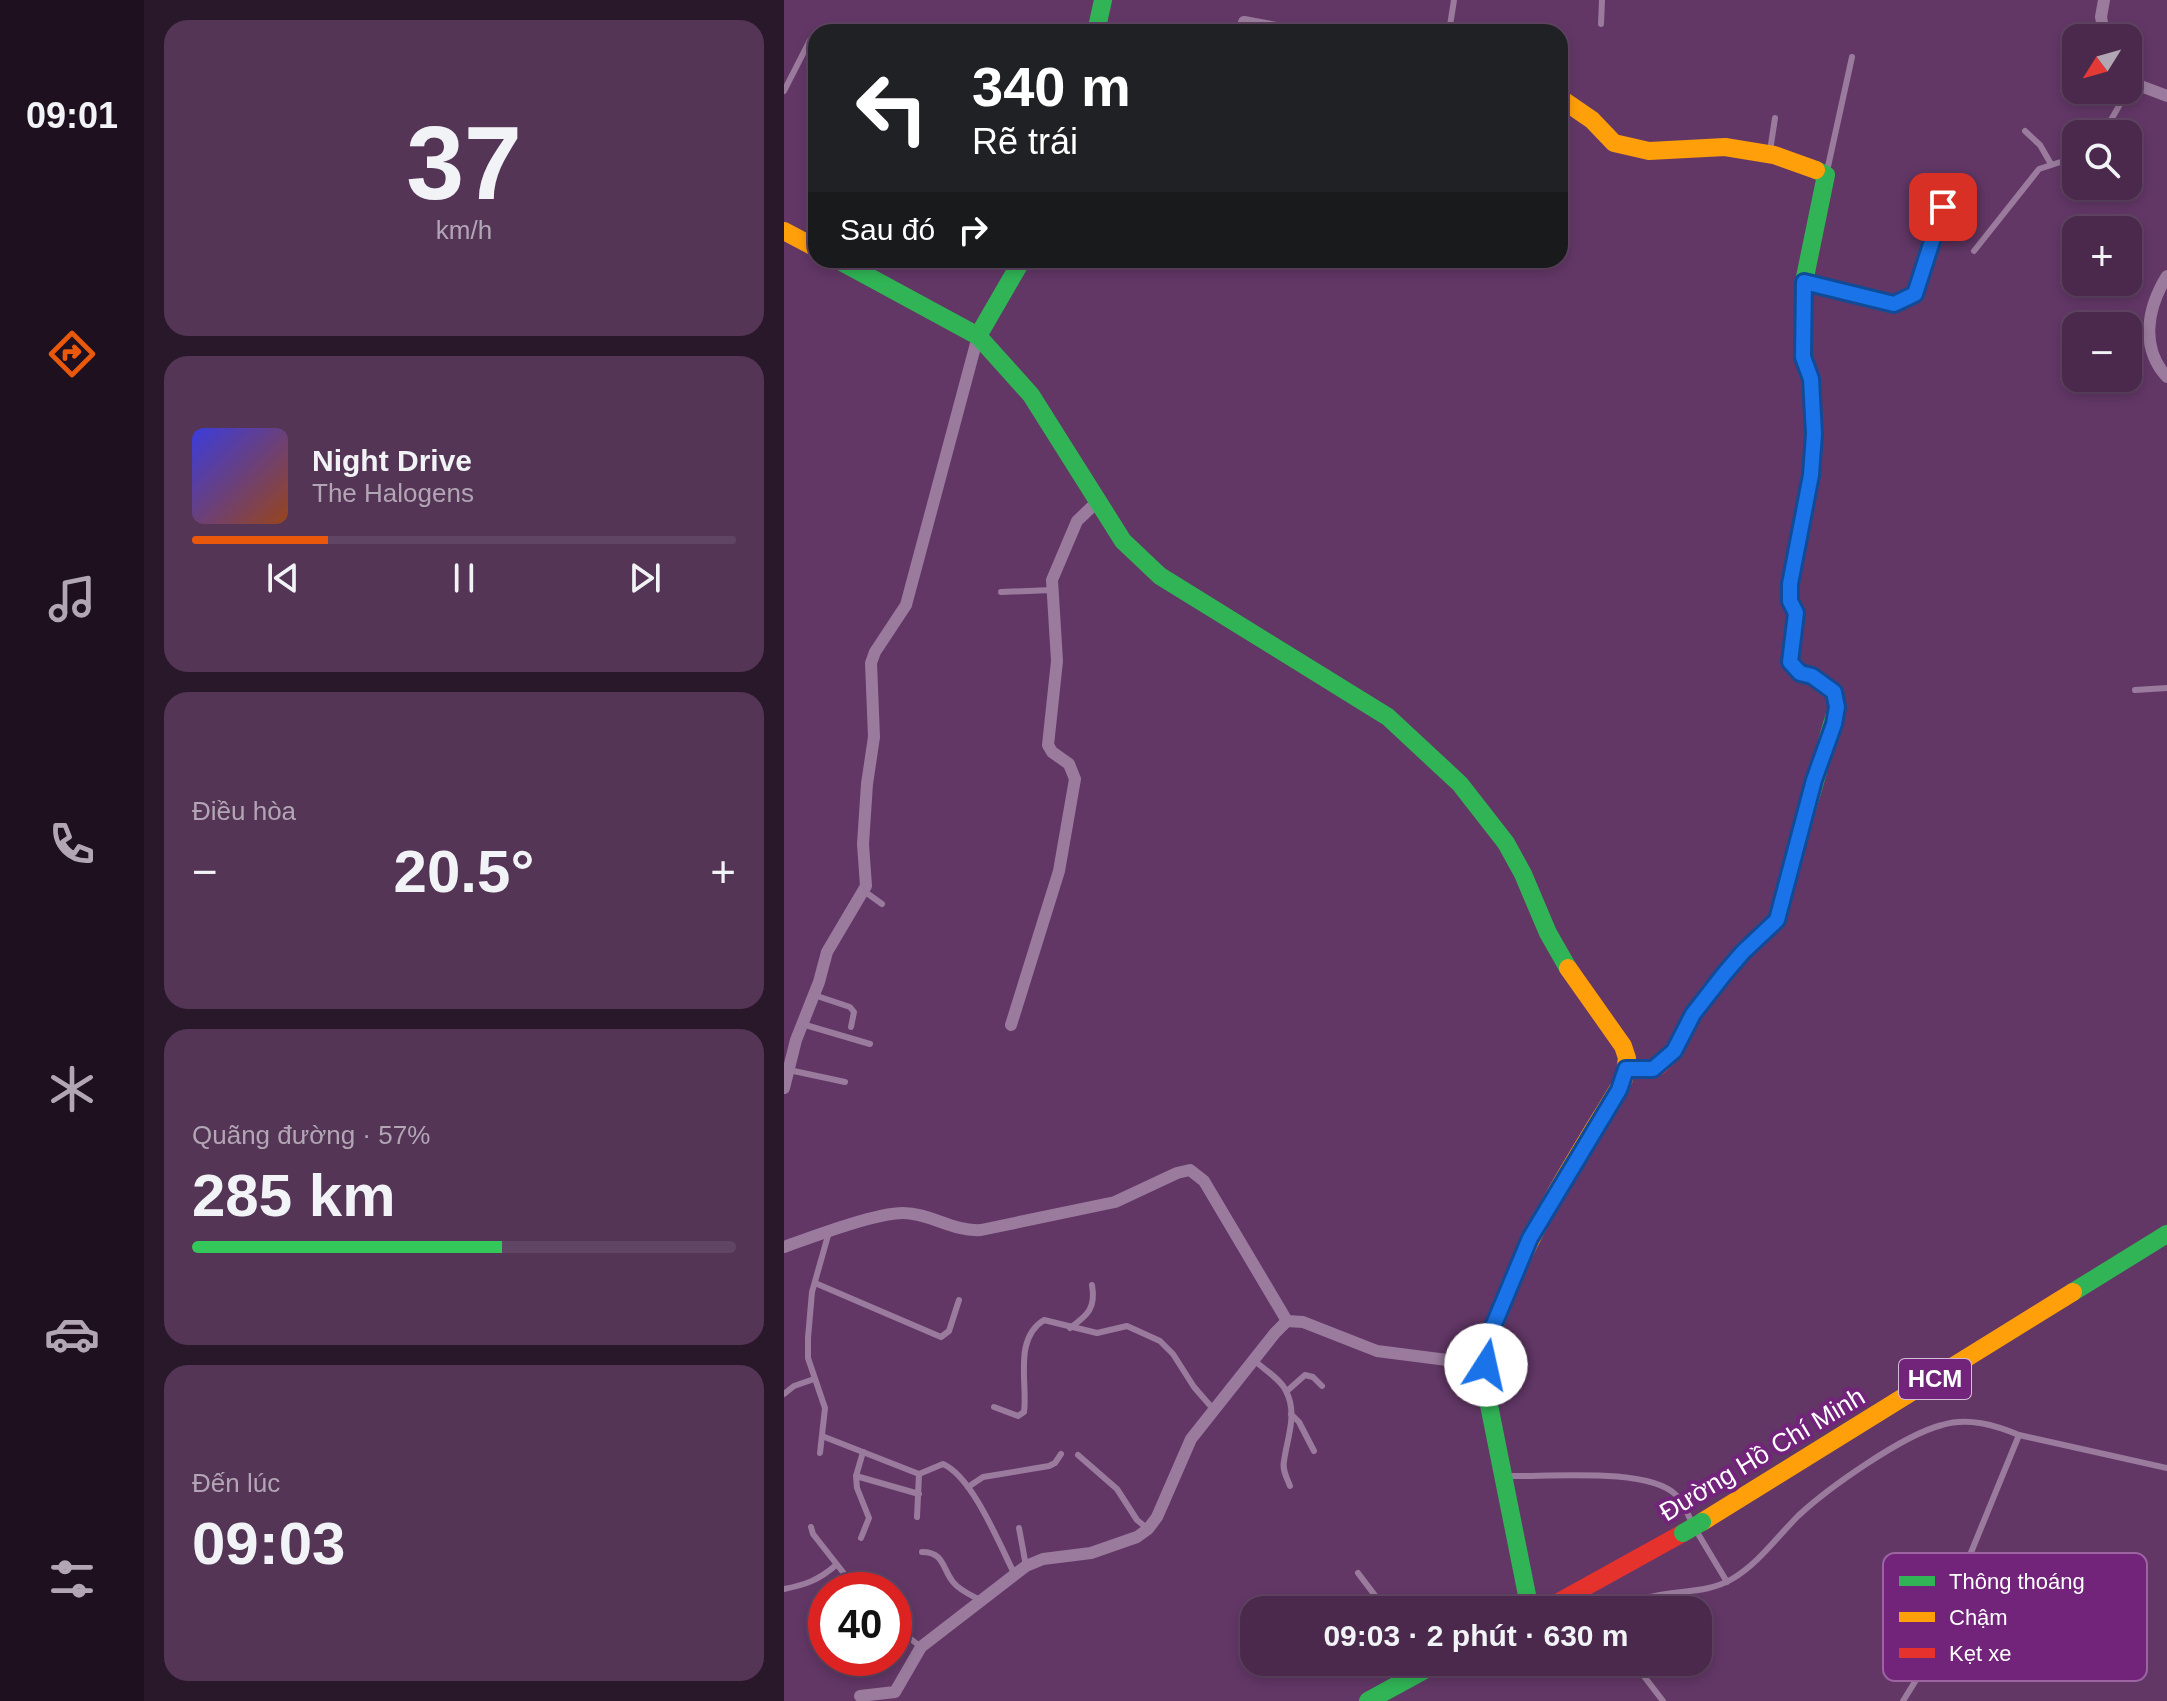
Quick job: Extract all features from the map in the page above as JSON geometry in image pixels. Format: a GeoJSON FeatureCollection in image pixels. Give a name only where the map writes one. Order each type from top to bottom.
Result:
{"type":"FeatureCollection","features":[{"type":"Feature","properties":{"kind":"main road"},"geometry":{"type":"LineString","coordinates":[[1098,24],[1103,0]]}},
{"type":"Feature","properties":{"kind":"main road"},"geometry":{"type":"LineString","coordinates":[[1568,104],[1592,120],[1614,143],[1649,151],[1725,147],[1769,154],[1806,165],[1826,175],[1804,282],[1803,357],[1811,379],[1814,434],[1811,475],[1790,584],[1790,601],[1796,613],[1790,662],[1800,673],[1812,676],[1834,692],[1837,707],[1834,724],[1814,780],[1777,920],[1743,952],[1708,993],[1674,1051],[1653,1069],[1626,1069]]}},
{"type":"Feature","properties":{"kind":"main road"},"geometry":{"type":"LineString","coordinates":[[784,231],[808,244]]}},
{"type":"Feature","properties":{"kind":"main road"},"geometry":{"type":"LineString","coordinates":[[853,268],[978,336],[1031,395],[1123,541],[1160,576],[1388,717],[1416,739],[1496,827],[1508,845],[1555,949],[1623,1046],[1626,1069],[1619,1090],[1530,1238],[1492,1329],[1486,1365],[1487,1395],[1527,1596]]}},
{"type":"Feature","properties":{"kind":"main road"},"geometry":{"type":"LineString","coordinates":[[978,336],[1017,268]]}},
{"type":"Feature","properties":{"kind":"main road","name":"Đường Hồ Chí Minh"},"geometry":{"type":"LineString","coordinates":[[1568,1596],[1702,1522],[2167,1234]]}},
{"type":"Feature","properties":{"kind":"main road"},"geometry":{"type":"LineString","coordinates":[[1368,1701],[1409,1676]]}},
{"type":"Feature","properties":{"kind":"street"},"geometry":{"type":"LineString","coordinates":[[2102,24],[2104,0]]}},
{"type":"Feature","properties":{"kind":"street"},"geometry":{"type":"LineString","coordinates":[[1244,22],[1255,24]]}},
{"type":"Feature","properties":{"kind":"street"},"geometry":{"type":"LineString","coordinates":[[2142,87],[2167,96]]}},
{"type":"Feature","properties":{"kind":"street"},"geometry":{"type":"LineString","coordinates":[[2167,276],[2157,296],[2148,343],[2158,366],[2167,377]]}},
{"type":"Feature","properties":{"kind":"street"},"geometry":{"type":"LineString","coordinates":[[784,1088],[827,952],[864,891],[867,784],[874,737],[871,663],[906,605],[978,336]]}},
{"type":"Feature","properties":{"kind":"street"},"geometry":{"type":"LineString","coordinates":[[1011,1025],[1059,871],[1075,779],[1069,764],[1052,752],[1048,745],[1057,661],[1052,590],[1055,571],[1077,521],[1099,500]]}},
{"type":"Feature","properties":{"kind":"street"},"geometry":{"type":"LineString","coordinates":[[784,1247],[901,1213],[962,1229],[981,1230],[1115,1202],[1190,1170],[1204,1181],[1287,1321]]}},
{"type":"Feature","properties":{"kind":"street"},"geometry":{"type":"LineString","coordinates":[[1287,1321],[1303,1322],[1377,1351],[1486,1365]]}},
{"type":"Feature","properties":{"kind":"street"},"geometry":{"type":"LineString","coordinates":[[860,1696],[895,1692],[921,1647],[1026,1566],[1043,1559],[1091,1553],[1137,1537],[1148,1529],[1157,1517],[1187,1446],[1287,1321]]}},
{"type":"Feature","properties":{"kind":"lane"},"geometry":{"type":"LineString","coordinates":[[1450,24],[1454,0]]}},
{"type":"Feature","properties":{"kind":"lane"},"geometry":{"type":"LineString","coordinates":[[1601,24],[1602,0]]}},
{"type":"Feature","properties":{"kind":"lane"},"geometry":{"type":"LineString","coordinates":[[784,91],[808,44]]}},
{"type":"Feature","properties":{"kind":"lane"},"geometry":{"type":"LineString","coordinates":[[1826,175],[1852,57]]}},
{"type":"Feature","properties":{"kind":"lane"},"geometry":{"type":"LineString","coordinates":[[1769,154],[1775,118]]}},
{"type":"Feature","properties":{"kind":"lane"},"geometry":{"type":"LineString","coordinates":[[2025,131],[2040,145],[2051,164]]}},
{"type":"Feature","properties":{"kind":"lane"},"geometry":{"type":"LineString","coordinates":[[1974,251],[2039,169],[2062,161]]}},
{"type":"Feature","properties":{"kind":"lane"},"geometry":{"type":"LineString","coordinates":[[1804,282],[1894,304],[1915,294],[1943,207]]}},
{"type":"Feature","properties":{"kind":"lane"},"geometry":{"type":"LineString","coordinates":[[1001,592],[1052,590]]}},
{"type":"Feature","properties":{"kind":"lane"},"geometry":{"type":"LineString","coordinates":[[2135,690],[2167,688]]}},
{"type":"Feature","properties":{"kind":"lane"},"geometry":{"type":"LineString","coordinates":[[864,891],[882,904]]}},
{"type":"Feature","properties":{"kind":"lane"},"geometry":{"type":"LineString","coordinates":[[814,995],[850,1007],[854,1012],[851,1027]]}},
{"type":"Feature","properties":{"kind":"lane"},"geometry":{"type":"LineString","coordinates":[[802,1024],[870,1044]]}},
{"type":"Feature","properties":{"kind":"lane"},"geometry":{"type":"LineString","coordinates":[[789,1070],[845,1082]]}},
{"type":"Feature","properties":{"kind":"lane"},"geometry":{"type":"LineString","coordinates":[[820,1453],[825,1408],[808,1358],[808,1338],[815,1283],[829,1232]]}},
{"type":"Feature","properties":{"kind":"lane"},"geometry":{"type":"LineString","coordinates":[[815,1283],[941,1337],[949,1331],[959,1300]]}},
{"type":"Feature","properties":{"kind":"lane"},"geometry":{"type":"LineString","coordinates":[[1070,1328],[1092,1310],[1095,1298],[1092,1285]]}},
{"type":"Feature","properties":{"kind":"lane"},"geometry":{"type":"LineString","coordinates":[[994,1407],[1022,1415],[1025,1407],[1023,1366],[1027,1345],[1044,1320],[1097,1333],[1127,1326],[1160,1341],[1214,1410]]}},
{"type":"Feature","properties":{"kind":"lane"},"geometry":{"type":"LineString","coordinates":[[1254,1360],[1287,1391],[1291,1414],[1283,1461],[1290,1486]]}},
{"type":"Feature","properties":{"kind":"lane"},"geometry":{"type":"LineString","coordinates":[[1287,1391],[1305,1375],[1313,1377],[1322,1386]]}},
{"type":"Feature","properties":{"kind":"lane"},"geometry":{"type":"LineString","coordinates":[[784,1394],[794,1386],[814,1379]]}},
{"type":"Feature","properties":{"kind":"lane"},"geometry":{"type":"LineString","coordinates":[[1291,1414],[1299,1422],[1314,1451]]}},
{"type":"Feature","properties":{"kind":"lane"},"geometry":{"type":"LineString","coordinates":[[1653,1596],[1708,1590],[1741,1574],[1801,1513],[1855,1471],[1942,1424],[1971,1422],[1996,1425],[2019,1435],[2167,1468]]}},
{"type":"Feature","properties":{"kind":"lane"},"geometry":{"type":"LineString","coordinates":[[1971,1553],[2019,1435]]}},
{"type":"Feature","properties":{"kind":"lane"},"geometry":{"type":"LineString","coordinates":[[822,1436],[919,1474],[943,1464],[950,1467],[976,1498],[1015,1575]]}},
{"type":"Feature","properties":{"kind":"lane"},"geometry":{"type":"LineString","coordinates":[[861,1538],[869,1518],[857,1488],[856,1476],[863,1452]]}},
{"type":"Feature","properties":{"kind":"lane"},"geometry":{"type":"LineString","coordinates":[[968,1487],[983,1477],[1049,1466],[1061,1454]]}},
{"type":"Feature","properties":{"kind":"lane"},"geometry":{"type":"LineString","coordinates":[[1078,1455],[1117,1489],[1137,1520],[1148,1529]]}},
{"type":"Feature","properties":{"kind":"lane"},"geometry":{"type":"LineString","coordinates":[[917,1517],[919,1474]]}},
{"type":"Feature","properties":{"kind":"lane"},"geometry":{"type":"LineString","coordinates":[[1503,1475],[1610,1475],[1651,1480],[1677,1495],[1727,1582]]}},
{"type":"Feature","properties":{"kind":"lane"},"geometry":{"type":"LineString","coordinates":[[856,1476],[919,1494]]}},
{"type":"Feature","properties":{"kind":"lane"},"geometry":{"type":"LineString","coordinates":[[811,1527],[842,1572]]}},
{"type":"Feature","properties":{"kind":"lane"},"geometry":{"type":"LineString","coordinates":[[1019,1528],[1026,1566]]}},
{"type":"Feature","properties":{"kind":"lane"},"geometry":{"type":"LineString","coordinates":[[922,1552],[931,1552],[939,1557],[955,1585],[982,1601]]}},
{"type":"Feature","properties":{"kind":"lane"},"geometry":{"type":"LineString","coordinates":[[784,1589],[822,1578],[836,1565]]}},
{"type":"Feature","properties":{"kind":"lane"},"geometry":{"type":"LineString","coordinates":[[1358,1573],[1375,1596]]}},
{"type":"Feature","properties":{"kind":"lane"},"geometry":{"type":"LineString","coordinates":[[912,1640],[921,1647]]}},
{"type":"Feature","properties":{"kind":"lane"},"geometry":{"type":"LineString","coordinates":[[1644,1676],[1663,1701]]}},
{"type":"Feature","properties":{"kind":"lane"},"geometry":{"type":"LineString","coordinates":[[1903,1701],[1915,1681]]}},
{"type":"Feature","properties":{"kind":"traffic: fast"},"geometry":{"type":"LineString","coordinates":[[1098,24],[1103,0]]}},
{"type":"Feature","properties":{"kind":"traffic: fast"},"geometry":{"type":"LineString","coordinates":[[1800,833],[1837,707],[1834,692],[1812,676],[1800,673],[1790,662],[1796,613],[1790,601],[1790,584],[1811,475],[1814,434],[1811,379],[1803,357],[1804,282],[1826,175],[1816,170]]}},
{"type":"Feature","properties":{"kind":"traffic: fast"},"geometry":{"type":"LineString","coordinates":[[853,268],[978,336],[1017,268]]}},
{"type":"Feature","properties":{"kind":"traffic: fast"},"geometry":{"type":"LineString","coordinates":[[978,336],[1031,395],[1123,541],[1160,576],[1388,717],[1460,784],[1506,843],[1568,968]]}},
{"type":"Feature","properties":{"kind":"traffic: fast"},"geometry":{"type":"LineString","coordinates":[[2073,1292],[2167,1234]]}},
{"type":"Feature","properties":{"kind":"traffic: fast"},"geometry":{"type":"LineString","coordinates":[[1487,1371],[1487,1395],[1527,1596]]}},
{"type":"Feature","properties":{"kind":"traffic: fast"},"geometry":{"type":"LineString","coordinates":[[1683,1533],[1702,1522]]}},
{"type":"Feature","properties":{"kind":"traffic: fast"},"geometry":{"type":"LineString","coordinates":[[1368,1701],[1414,1676]]}},
{"type":"Feature","properties":{"kind":"traffic: slow"},"geometry":{"type":"LineString","coordinates":[[1568,104],[1592,120],[1614,143],[1649,151],[1725,147],[1774,155],[1816,170]]}},
{"type":"Feature","properties":{"kind":"traffic: slow"},"geometry":{"type":"LineString","coordinates":[[784,231],[808,244]]}},
{"type":"Feature","properties":{"kind":"traffic: slow"},"geometry":{"type":"LineString","coordinates":[[1487,1371],[1494,1326],[1523,1256],[1564,1179],[1624,1079],[1627,1058],[1623,1046],[1568,968]]}},
{"type":"Feature","properties":{"kind":"traffic: slow"},"geometry":{"type":"LineString","coordinates":[[1702,1522],[2073,1292]]}},
{"type":"Feature","properties":{"kind":"traffic: jam"},"geometry":{"type":"LineString","coordinates":[[1626,1069],[1645,1070],[1659,1066],[1674,1051],[1708,993],[1743,952],[1777,920],[1800,833]]}},
{"type":"Feature","properties":{"kind":"traffic: jam"},"geometry":{"type":"LineString","coordinates":[[1569,1596],[1683,1533]]}},
{"type":"Feature","properties":{"kind":"route"},"geometry":{"type":"LineString","coordinates":[[1486,1365],[1492,1329],[1518,1263],[1538,1222],[1619,1090],[1626,1069],[1645,1070],[1659,1066],[1674,1051],[1708,993],[1743,952],[1777,920],[1837,707],[1834,692],[1812,676],[1800,673],[1790,662],[1796,613],[1790,601],[1790,584],[1811,475],[1814,434],[1811,379],[1803,357],[1804,282],[1894,304],[1915,294],[1943,207]]}}]}
